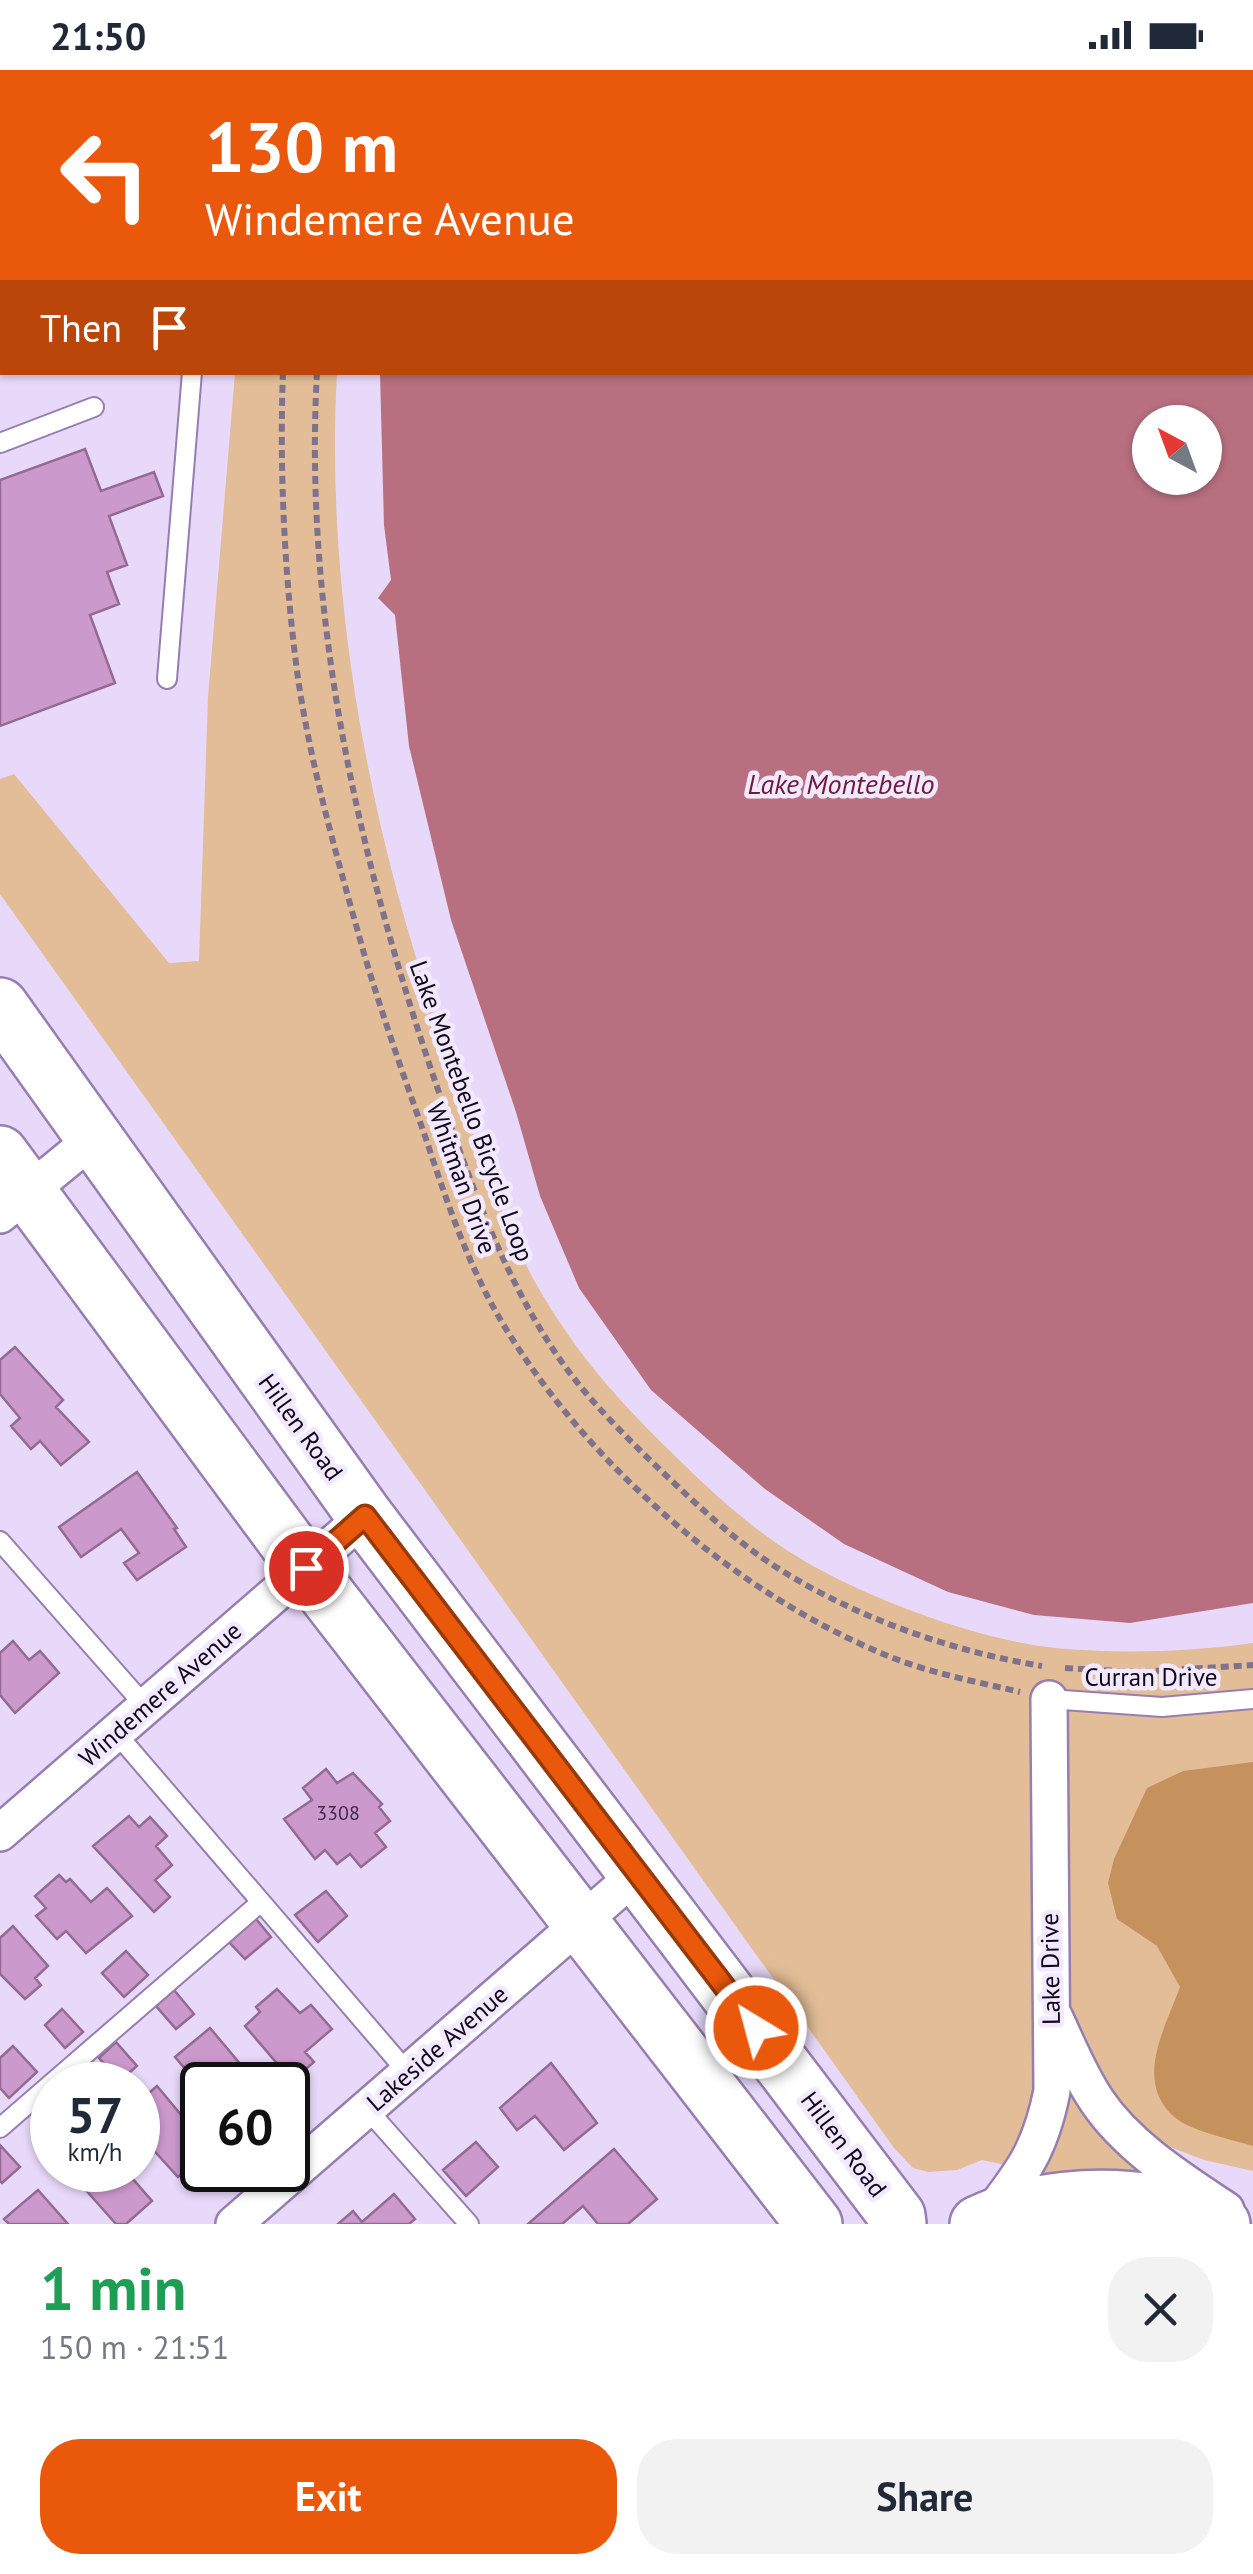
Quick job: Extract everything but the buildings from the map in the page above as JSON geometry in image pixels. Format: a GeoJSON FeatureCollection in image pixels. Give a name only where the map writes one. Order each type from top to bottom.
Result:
{"type":"FeatureCollection","features":[{"type":"Feature","properties":{"kind":"main road","name":"Hillen Road"},"geometry":{"type":"LineString","coordinates":[[0,1006],[365,1516],[898,2216],[898,2224]]}},
{"type":"Feature","properties":{"kind":"main road"},"geometry":{"type":"LineString","coordinates":[[9,1187],[814,2224]]}},
{"type":"Feature","properties":{"kind":"main road"},"geometry":{"type":"LineString","coordinates":[[982,2222],[1026,2208],[1112,2198],[1158,2203],[1213,2223]]}},
{"type":"Feature","properties":{"kind":"street"},"geometry":{"type":"LineString","coordinates":[[9,1187],[94,1138]]}},
{"type":"Feature","properties":{"kind":"street","name":"Windemere Avenue"},"geometry":{"type":"LineString","coordinates":[[0,1833],[365,1516]]}},
{"type":"Feature","properties":{"kind":"street","name":"Lake Drive"},"geometry":{"type":"LineString","coordinates":[[982,2222],[1012,2187],[1044,2132],[1052,2091],[1049,1699]]}},
{"type":"Feature","properties":{"kind":"street","name":"Lakeside Avenue"},"geometry":{"type":"LineString","coordinates":[[234,2224],[639,1872]]}},
{"type":"Feature","properties":{"kind":"street"},"geometry":{"type":"LineString","coordinates":[[1051,2010],[1090,2090],[1111,2120],[1150,2155],[1213,2223]]}},
{"type":"Feature","properties":{"kind":"lane"},"geometry":{"type":"LineString","coordinates":[[167,679],[192,375]]}},
{"type":"Feature","properties":{"kind":"lane"},"geometry":{"type":"LineString","coordinates":[[0,443],[94,408]]}},
{"type":"Feature","properties":{"kind":"lane"},"geometry":{"type":"LineString","coordinates":[[0,1541],[146,1707]]}},
{"type":"Feature","properties":{"kind":"lane","name":"Curran Drive"},"geometry":{"type":"LineString","coordinates":[[1049,1699],[1162,1707],[1253,1699]]}},
{"type":"Feature","properties":{"kind":"lane"},"geometry":{"type":"LineString","coordinates":[[116,1733],[408,2073]]}},
{"type":"Feature","properties":{"kind":"lane"},"geometry":{"type":"LineString","coordinates":[[0,2128],[261,1902]]}},
{"type":"Feature","properties":{"kind":"lane"},"geometry":{"type":"LineString","coordinates":[[367,2109],[469,2224]]}},
{"type":"Feature","properties":{"kind":"path","name":"Whitman Drive"},"geometry":{"type":"LineString","coordinates":[[283,375],[287,560],[300,685],[321,789],[385,1020],[462,1242],[495,1310],[584,1433],[660,1510],[740,1572],[814,1617],[894,1658],[1049,1699]]}},
{"type":"Feature","properties":{"kind":"path","name":"Lake Montebello Bicycle Loop"},"geometry":{"type":"LineString","coordinates":[[317,375],[313,441],[332,675],[376,891],[404,990],[488,1226],[520,1296],[560,1360],[594,1404],[696,1505],[782,1571],[828,1596],[888,1622],[1013,1661],[1137,1672],[1253,1664]]}},
{"type":"Feature","properties":{"kind":"shaded area"},"geometry":{"type":"Polygon","coordinates":[[[235,375],[337,375],[335,455],[345,622],[372,788],[391,870],[439,1028],[508,1227],[539,1289],[568,1334],[632,1412],[713,1492],[776,1543],[820,1570],[884,1600],[990,1636],[1055,1648],[1154,1651],[1253,1643],[1253,2171],[1204,2160],[1170,2147],[1135,2172],[1066,2178],[982,2160],[957,2170],[928,2172],[913,2168],[894,2148],[0,894],[0,779],[14,774],[169,963],[199,961],[208,697],[235,375]]]}},
{"type":"Feature","properties":{"kind":"shaded area"},"geometry":{"type":"Polygon","coordinates":[[[1253,1762],[1253,2146],[1187,2125],[1160,2100],[1154,2068],[1180,1987],[1157,1946],[1117,1919],[1108,1883],[1114,1859],[1147,1788],[1183,1771],[1253,1762]]]}},
{"type":"Feature","properties":{"kind":"water","name":"Lake Montebello"},"geometry":{"type":"Polygon","coordinates":[[[380,375],[1253,375],[1253,1603],[1130,1623],[1034,1615],[948,1592],[844,1544],[765,1489],[651,1390],[579,1288],[540,1196],[451,920],[409,746],[395,615],[378,598],[391,580],[384,525],[380,375]]]}},
{"type":"Feature","properties":{"kind":"route"},"geometry":{"type":"LineString","coordinates":[[306,1568],[365,1516],[756,2028]]}}]}
